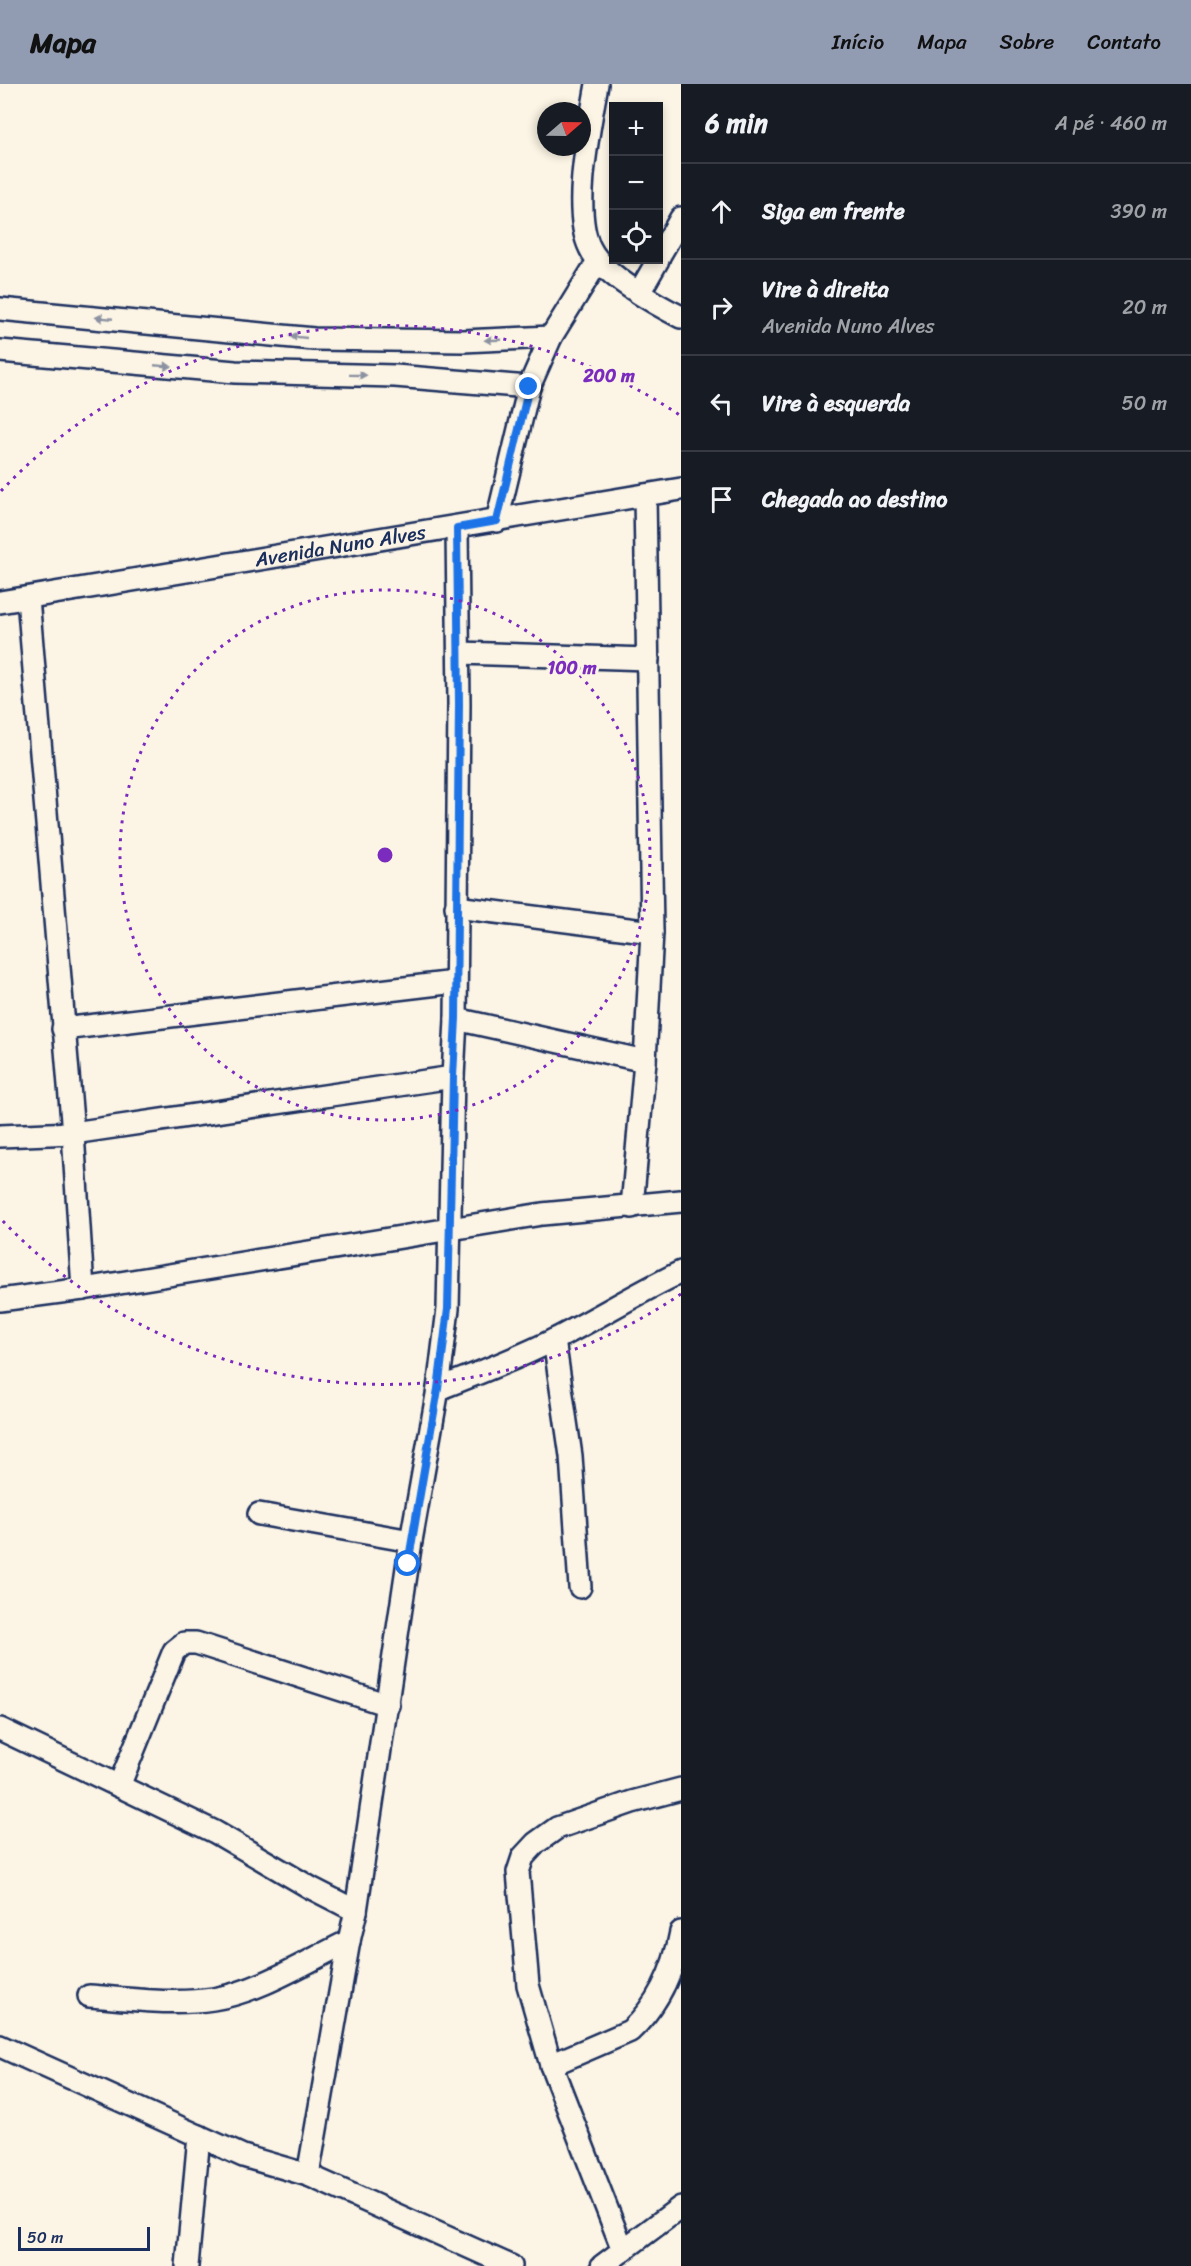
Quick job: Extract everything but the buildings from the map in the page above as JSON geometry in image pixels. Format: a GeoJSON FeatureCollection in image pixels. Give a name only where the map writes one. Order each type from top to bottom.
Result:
{"type":"FeatureCollection","features":[{"type":"Feature","properties":{"kind":"street"},"geometry":{"type":"LineString","coordinates":[[597,84],[588,135],[582,199],[583,227],[590,249],[598,261],[639,293],[681,317]]}},
{"type":"Feature","properties":{"kind":"street"},"geometry":{"type":"LineString","coordinates":[[663,250],[681,218]]}},
{"type":"Feature","properties":{"kind":"street"},"geometry":{"type":"LineString","coordinates":[[497,521],[529,387],[551,338],[598,261]]}},
{"type":"Feature","properties":{"kind":"street"},"geometry":{"type":"LineString","coordinates":[[639,293],[655,264]]}},
{"type":"Feature","properties":{"kind":"street"},"geometry":{"type":"LineString","coordinates":[[0,309],[314,339],[463,341],[551,338]]}},
{"type":"Feature","properties":{"kind":"street"},"geometry":{"type":"LineString","coordinates":[[0,351],[235,372],[395,376],[529,387]]}},
{"type":"Feature","properties":{"kind":"street","name":"Avenida Nuno Alves"},"geometry":{"type":"LineString","coordinates":[[0,602],[457,528],[681,489]]}},
{"type":"Feature","properties":{"kind":"street"},"geometry":{"type":"LineString","coordinates":[[632,1206],[645,1061],[652,932],[645,495]]}},
{"type":"Feature","properties":{"kind":"street"},"geometry":{"type":"LineString","coordinates":[[308,2175],[356,1911],[411,1540],[438,1389],[448,1309],[456,1018],[459,653],[457,528]]}},
{"type":"Feature","properties":{"kind":"street"},"geometry":{"type":"LineString","coordinates":[[28,598],[83,1289]]}},
{"type":"Feature","properties":{"kind":"street"},"geometry":{"type":"LineString","coordinates":[[459,653],[648,659]]}},
{"type":"Feature","properties":{"kind":"street"},"geometry":{"type":"LineString","coordinates":[[456,907],[652,932]]}},
{"type":"Feature","properties":{"kind":"street"},"geometry":{"type":"LineString","coordinates":[[63,1029],[455,982]]}},
{"type":"Feature","properties":{"kind":"street"},"geometry":{"type":"LineString","coordinates":[[456,1018],[645,1061]]}},
{"type":"Feature","properties":{"kind":"street"},"geometry":{"type":"LineString","coordinates":[[0,1136],[72,1132],[453,1077]]}},
{"type":"Feature","properties":{"kind":"street"},"geometry":{"type":"LineString","coordinates":[[0,1300],[83,1289],[542,1214],[681,1201]]}},
{"type":"Feature","properties":{"kind":"street"},"geometry":{"type":"LineString","coordinates":[[438,1389],[494,1368],[554,1340],[645,1289],[681,1272]]}},
{"type":"Feature","properties":{"kind":"street"},"geometry":{"type":"LineString","coordinates":[[554,1340],[571,1456],[580,1587]]}},
{"type":"Feature","properties":{"kind":"street"},"geometry":{"type":"LineString","coordinates":[[259,1514],[411,1540]]}},
{"type":"Feature","properties":{"kind":"street"},"geometry":{"type":"LineString","coordinates":[[119,1786],[174,1651],[184,1643],[196,1643],[388,1706]]}},
{"type":"Feature","properties":{"kind":"street"},"geometry":{"type":"LineString","coordinates":[[0,1729],[215,1832],[310,1888],[356,1911]]}},
{"type":"Feature","properties":{"kind":"street"},"geometry":{"type":"LineString","coordinates":[[623,2250],[551,2065],[528,1985],[518,1872],[524,1857],[536,1843],[557,1828],[632,1802],[681,1789]]}},
{"type":"Feature","properties":{"kind":"street"},"geometry":{"type":"LineString","coordinates":[[551,2065],[630,2031],[640,2022],[654,2002],[676,1960],[681,1932]]}},
{"type":"Feature","properties":{"kind":"street"},"geometry":{"type":"LineString","coordinates":[[89,1996],[157,2002],[214,1999],[254,1987],[349,1941]]}},
{"type":"Feature","properties":{"kind":"street"},"geometry":{"type":"LineString","coordinates":[[0,2046],[243,2156],[308,2175],[511,2266]]}},
{"type":"Feature","properties":{"kind":"street"},"geometry":{"type":"LineString","coordinates":[[187,2266],[199,2136]]}},
{"type":"Feature","properties":{"kind":"street"},"geometry":{"type":"LineString","coordinates":[[602,2266],[681,2207]]}},
{"type":"Feature","properties":{"kind":"route"},"geometry":{"type":"LineString","coordinates":[[408,1564],[438,1389],[448,1309],[456,1018],[459,704],[457,528],[497,521],[529,387]]}}]}
